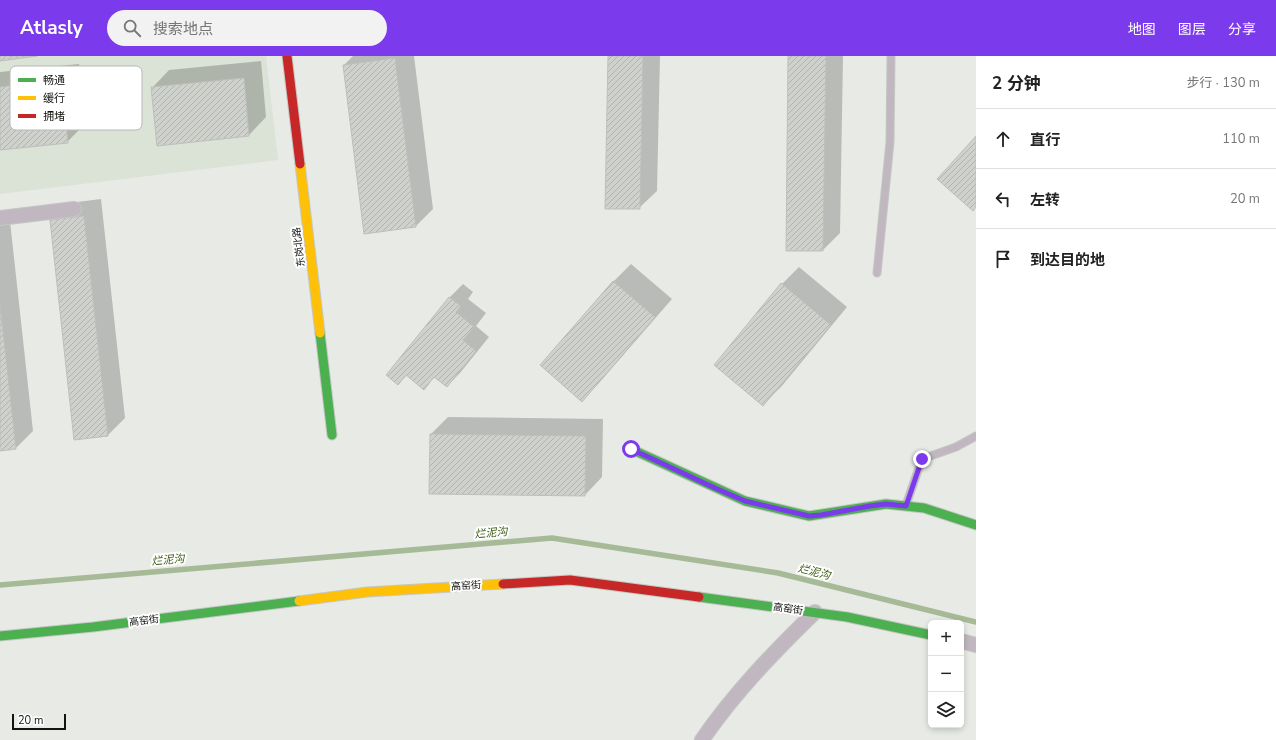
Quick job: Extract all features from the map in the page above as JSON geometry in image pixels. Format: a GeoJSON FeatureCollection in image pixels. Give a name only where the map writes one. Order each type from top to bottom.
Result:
{"type":"FeatureCollection","features":[{"type":"Feature","properties":{"kind":"street","name":"东岗北路"},"geometry":{"type":"LineString","coordinates":[[287,56],[332,435]]}},
{"type":"Feature","properties":{"kind":"street"},"geometry":{"type":"LineString","coordinates":[[0,218],[74,210]]}},
{"type":"Feature","properties":{"kind":"street"},"geometry":{"type":"LineString","coordinates":[[631,449],[696,480],[745,501],[809,516],[886,504],[924,508],[976,525]]}},
{"type":"Feature","properties":{"kind":"street","name":"高窑街"},"geometry":{"type":"LineString","coordinates":[[0,636],[93,627],[367,592],[570,580],[847,617],[928,634]]}},
{"type":"Feature","properties":{"kind":"street"},"geometry":{"type":"LineString","coordinates":[[702,740],[714,722],[756,672],[814,612]]}},
{"type":"Feature","properties":{"kind":"street"},"geometry":{"type":"LineString","coordinates":[[964,642],[976,645]]}},
{"type":"Feature","properties":{"kind":"lane"},"geometry":{"type":"LineString","coordinates":[[877,273],[890,142],[891,56]]}},
{"type":"Feature","properties":{"kind":"lane"},"geometry":{"type":"LineString","coordinates":[[906,506],[922,459],[956,447],[976,436]]}},
{"type":"Feature","properties":{"kind":"shaded area"},"geometry":{"type":"Polygon","coordinates":[[[0,56],[266,56],[278,160],[0,194],[0,56]]]}},
{"type":"Feature","properties":{"kind":"building"},"geometry":{"type":"Polygon","coordinates":[[[0,56],[37,56],[0,61],[0,56]]]}},
{"type":"Feature","properties":{"kind":"building"},"geometry":{"type":"Polygon","coordinates":[[[608,56],[643,56],[640,209],[605,209],[608,56]]]}},
{"type":"Feature","properties":{"kind":"building"},"geometry":{"type":"Polygon","coordinates":[[[788,56],[826,56],[823,251],[786,251],[788,56]]]}},
{"type":"Feature","properties":{"kind":"building"},"geometry":{"type":"Polygon","coordinates":[[[395,58],[416,227],[364,234],[343,65],[395,58]]]}},
{"type":"Feature","properties":{"kind":"building"},"geometry":{"type":"Polygon","coordinates":[[[244,78],[249,136],[157,146],[151,87],[244,78]]]}},
{"type":"Feature","properties":{"kind":"building"},"geometry":{"type":"Polygon","coordinates":[[[10,86],[10,130],[67,130],[68,143],[0,150],[0,87],[10,86]]]}},
{"type":"Feature","properties":{"kind":"building"},"geometry":{"type":"Polygon","coordinates":[[[976,136],[976,207],[973,211],[937,179],[976,136]]]}},
{"type":"Feature","properties":{"kind":"building"},"geometry":{"type":"Polygon","coordinates":[[[84,216],[108,436],[74,440],[50,220],[84,216]]]}},
{"type":"Feature","properties":{"kind":"building"},"geometry":{"type":"Polygon","coordinates":[[[613,281],[655,317],[582,402],[540,365],[613,281]]]}},
{"type":"Feature","properties":{"kind":"building"},"geometry":{"type":"Polygon","coordinates":[[[781,283],[831,325],[763,406],[714,365],[781,283]]]}},
{"type":"Feature","properties":{"kind":"building"},"geometry":{"type":"Polygon","coordinates":[[[449,297],[461,306],[456,312],[474,327],[463,340],[476,351],[447,387],[434,377],[424,390],[406,375],[398,385],[386,375],[449,297]]]}},
{"type":"Feature","properties":{"kind":"building"},"geometry":{"type":"Polygon","coordinates":[[[0,305],[16,449],[0,451],[0,305]]]}},
{"type":"Feature","properties":{"kind":"building"},"geometry":{"type":"Polygon","coordinates":[[[430,434],[586,436],[585,496],[429,494],[430,434]]]}},
{"type":"Feature","properties":{"kind":"waterway","name":"烂泥沟"},"geometry":{"type":"LineString","coordinates":[[0,585],[552,538],[778,573],[976,622]]}},
{"type":"Feature","properties":{"kind":"traffic: fast"},"geometry":{"type":"LineString","coordinates":[[320,333],[332,435]]}},
{"type":"Feature","properties":{"kind":"traffic: fast"},"geometry":{"type":"LineString","coordinates":[[631,449],[745,501],[809,516],[886,504],[924,508],[976,525]]}},
{"type":"Feature","properties":{"kind":"traffic: fast"},"geometry":{"type":"LineString","coordinates":[[699,597],[847,617],[928,634]]}},
{"type":"Feature","properties":{"kind":"traffic: fast"},"geometry":{"type":"LineString","coordinates":[[0,636],[93,627],[299,601]]}},
{"type":"Feature","properties":{"kind":"traffic: slow"},"geometry":{"type":"LineString","coordinates":[[300,164],[320,333]]}},
{"type":"Feature","properties":{"kind":"traffic: slow"},"geometry":{"type":"LineString","coordinates":[[299,601],[367,592],[503,584]]}},
{"type":"Feature","properties":{"kind":"traffic: jam"},"geometry":{"type":"LineString","coordinates":[[287,56],[300,164]]}},
{"type":"Feature","properties":{"kind":"traffic: jam"},"geometry":{"type":"LineString","coordinates":[[503,584],[570,580],[699,597]]}},
{"type":"Feature","properties":{"kind":"route"},"geometry":{"type":"LineString","coordinates":[[631,449],[745,501],[809,516],[886,504],[906,506],[922,459]]}}]}
